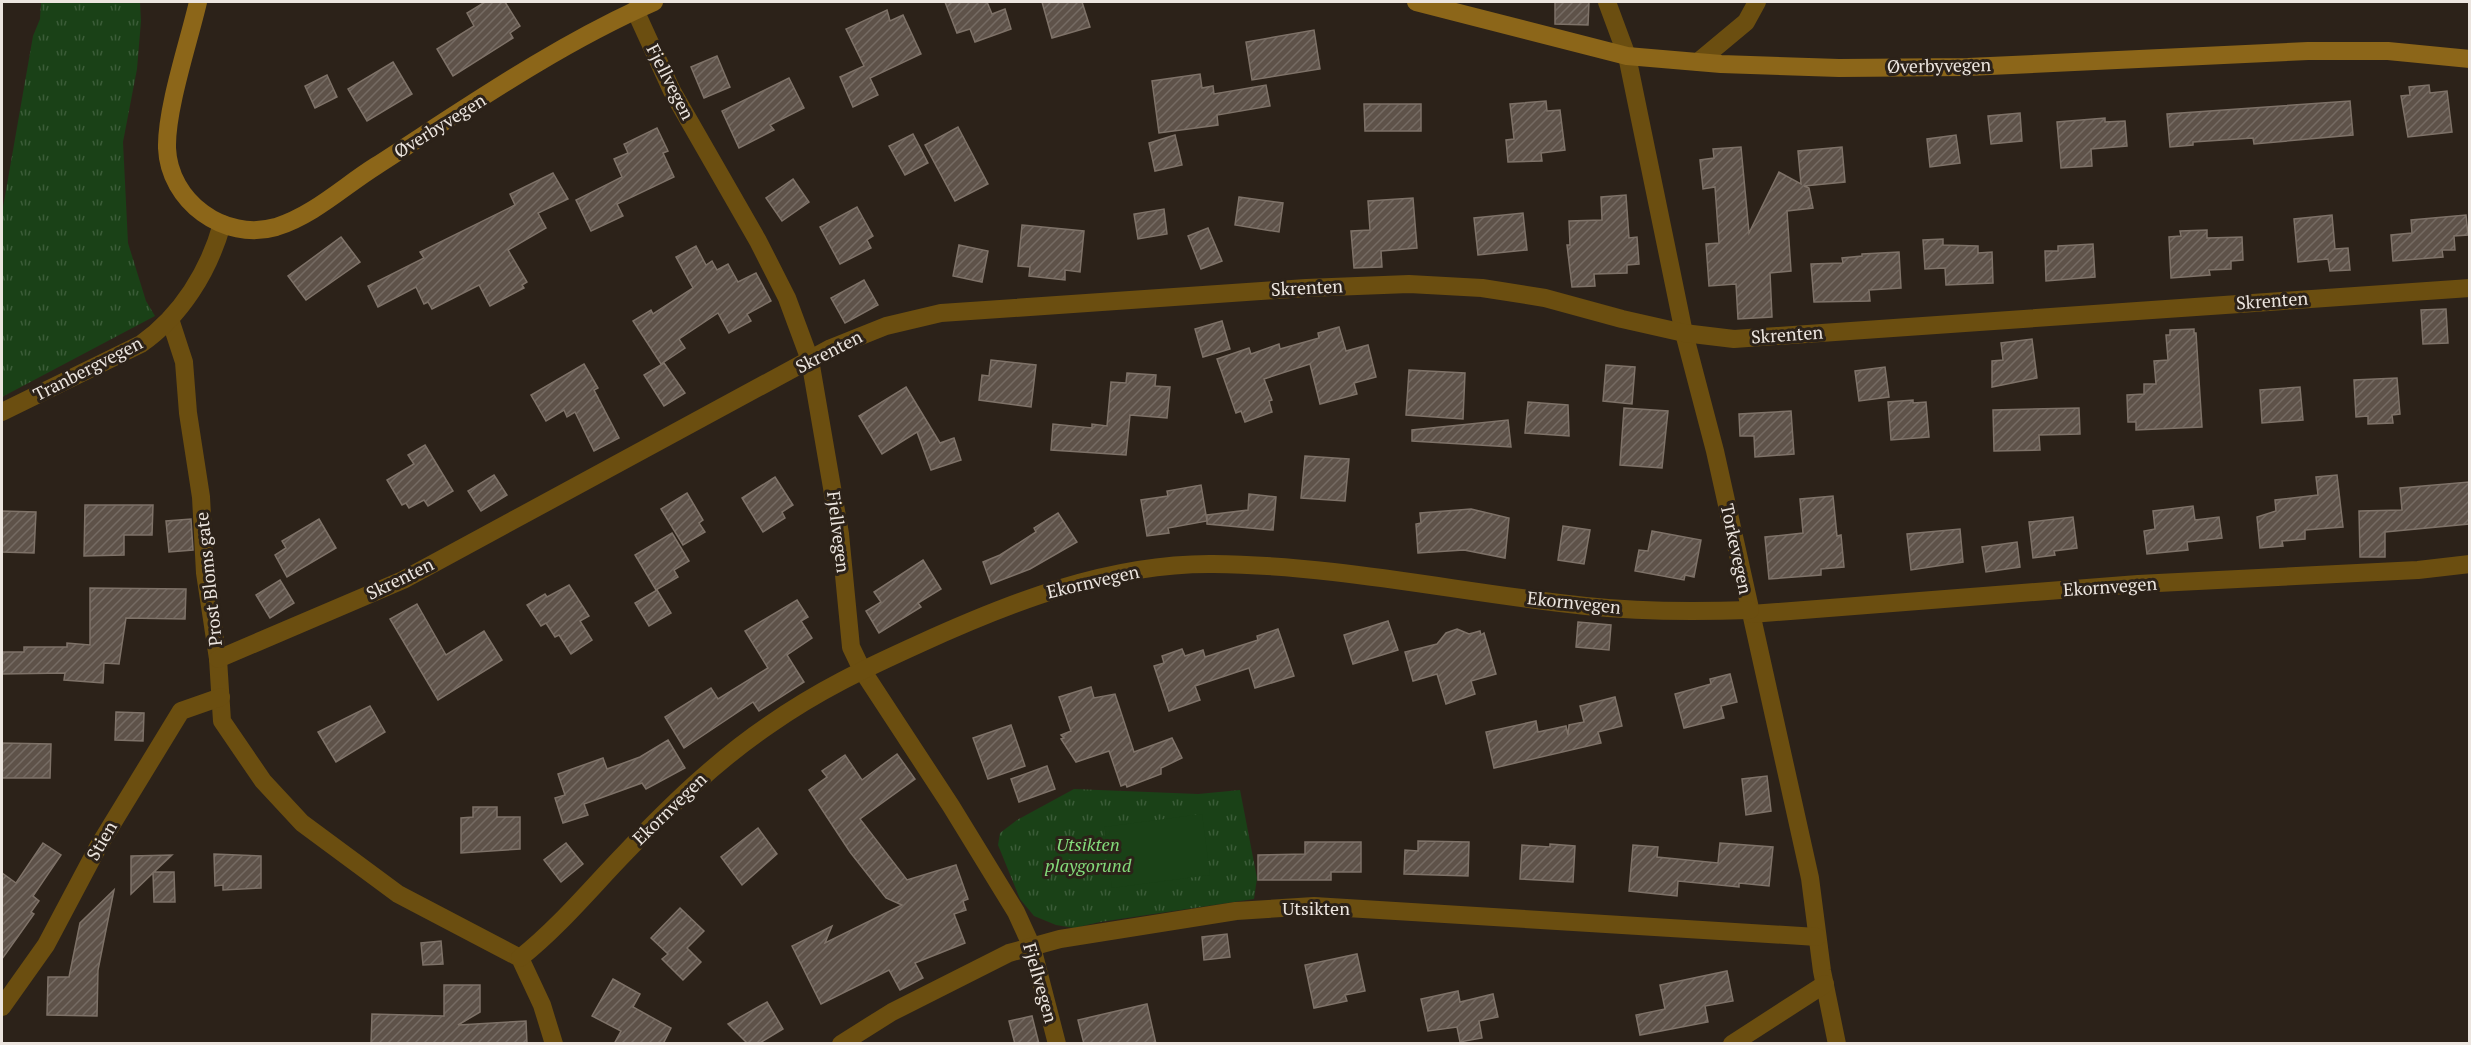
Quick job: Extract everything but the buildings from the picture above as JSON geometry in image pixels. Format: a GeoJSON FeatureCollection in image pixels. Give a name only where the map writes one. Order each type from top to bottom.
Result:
{"type":"FeatureCollection","features":[{"type":"Feature","properties":{"kind":"main road"},"geometry":{"type":"LineString","coordinates":[[198,2],[172,112],[168,155],[174,177],[186,198],[205,215],[222,224]]}},
{"type":"Feature","properties":{"kind":"main road","name":"Øverbyvegen"},"geometry":{"type":"LineString","coordinates":[[222,224],[241,229],[259,229],[294,220],[528,71],[635,10],[654,2]]}},
{"type":"Feature","properties":{"kind":"main road","name":"Øverbyvegen"},"geometry":{"type":"LineString","coordinates":[[1416,2],[1627,56],[1698,62],[1839,68],[1968,67],[2320,51],[2388,51],[2469,59]]}},
{"type":"Feature","properties":{"kind":"street","name":"Torkevegen"},"geometry":{"type":"LineString","coordinates":[[1607,2],[1627,56],[1684,333],[1714,451],[1810,878],[1817,937],[1837,1044]]}},
{"type":"Feature","properties":{"kind":"street"},"geometry":{"type":"LineString","coordinates":[[1698,62],[1746,22],[1757,2]]}},
{"type":"Feature","properties":{"kind":"street","name":"Fjellvegen"},"geometry":{"type":"LineString","coordinates":[[635,10],[672,91],[788,298],[810,360],[840,534],[851,647],[862,670],[951,806],[1016,912],[1032,947],[1057,1044]]}},
{"type":"Feature","properties":{"kind":"street"},"geometry":{"type":"LineString","coordinates":[[170,319],[201,277],[214,251],[222,224]]}},
{"type":"Feature","properties":{"kind":"street","name":"Skrenten"},"geometry":{"type":"LineString","coordinates":[[218,659],[403,580],[831,348],[886,326],[941,313],[1306,288],[1409,284],[1482,288],[1545,298],[1615,318],[1684,333],[1745,338],[2469,288]]}},
{"type":"Feature","properties":{"kind":"street","name":"Tranbergvegen"},"geometry":{"type":"LineString","coordinates":[[2,412],[141,344],[170,319]]}},
{"type":"Feature","properties":{"kind":"street","name":"Prost Bloms gate"},"geometry":{"type":"LineString","coordinates":[[170,319],[184,362],[188,413],[201,497],[205,573],[218,659],[222,721],[263,781],[302,823],[398,894],[520,958]]}},
{"type":"Feature","properties":{"kind":"street","name":"Ekornvegen"},"geometry":{"type":"LineString","coordinates":[[520,958],[549,934],[626,852],[698,781],[766,727],[828,685],[974,619],[1058,587],[1155,568],[1209,564],[1269,566],[1586,606],[1679,613],[1750,612],[2138,584],[2418,570],[2469,564]]}},
{"type":"Feature","properties":{"kind":"street","name":"Stien"},"geometry":{"type":"LineString","coordinates":[[2,1007],[46,945],[98,847],[181,711],[221,697]]}},
{"type":"Feature","properties":{"kind":"street","name":"Utsikten"},"geometry":{"type":"LineString","coordinates":[[841,1044],[942,986],[1009,953],[1060,939],[1236,911],[1314,906],[1817,937]]}},
{"type":"Feature","properties":{"kind":"street"},"geometry":{"type":"LineString","coordinates":[[520,958],[542,1005],[554,1044]]}},
{"type":"Feature","properties":{"kind":"street"},"geometry":{"type":"LineString","coordinates":[[1732,1044],[1825,984]]}},
{"type":"Feature","properties":{"kind":"green space"},"geometry":{"type":"Polygon","coordinates":[[[41,2],[140,2],[141,21],[137,69],[123,142],[128,243],[146,301],[155,316],[2,397],[2,213],[33,36],[40,19],[41,2]]]}},
{"type":"Feature","properties":{"kind":"green space","name":"Utsikten playgorund"},"geometry":{"type":"Polygon","coordinates":[[[1074,789],[1198,794],[1240,790],[1257,878],[1254,899],[1074,928],[1056,925],[1034,916],[1020,899],[998,845],[1000,833],[1017,820],[1074,789]]]}},
{"type":"Feature","properties":{"kind":"green space"},"geometry":{"type":"Polygon","coordinates":[[[1202,814],[1210,875],[1112,888],[1104,827],[1202,814]]]}}]}
